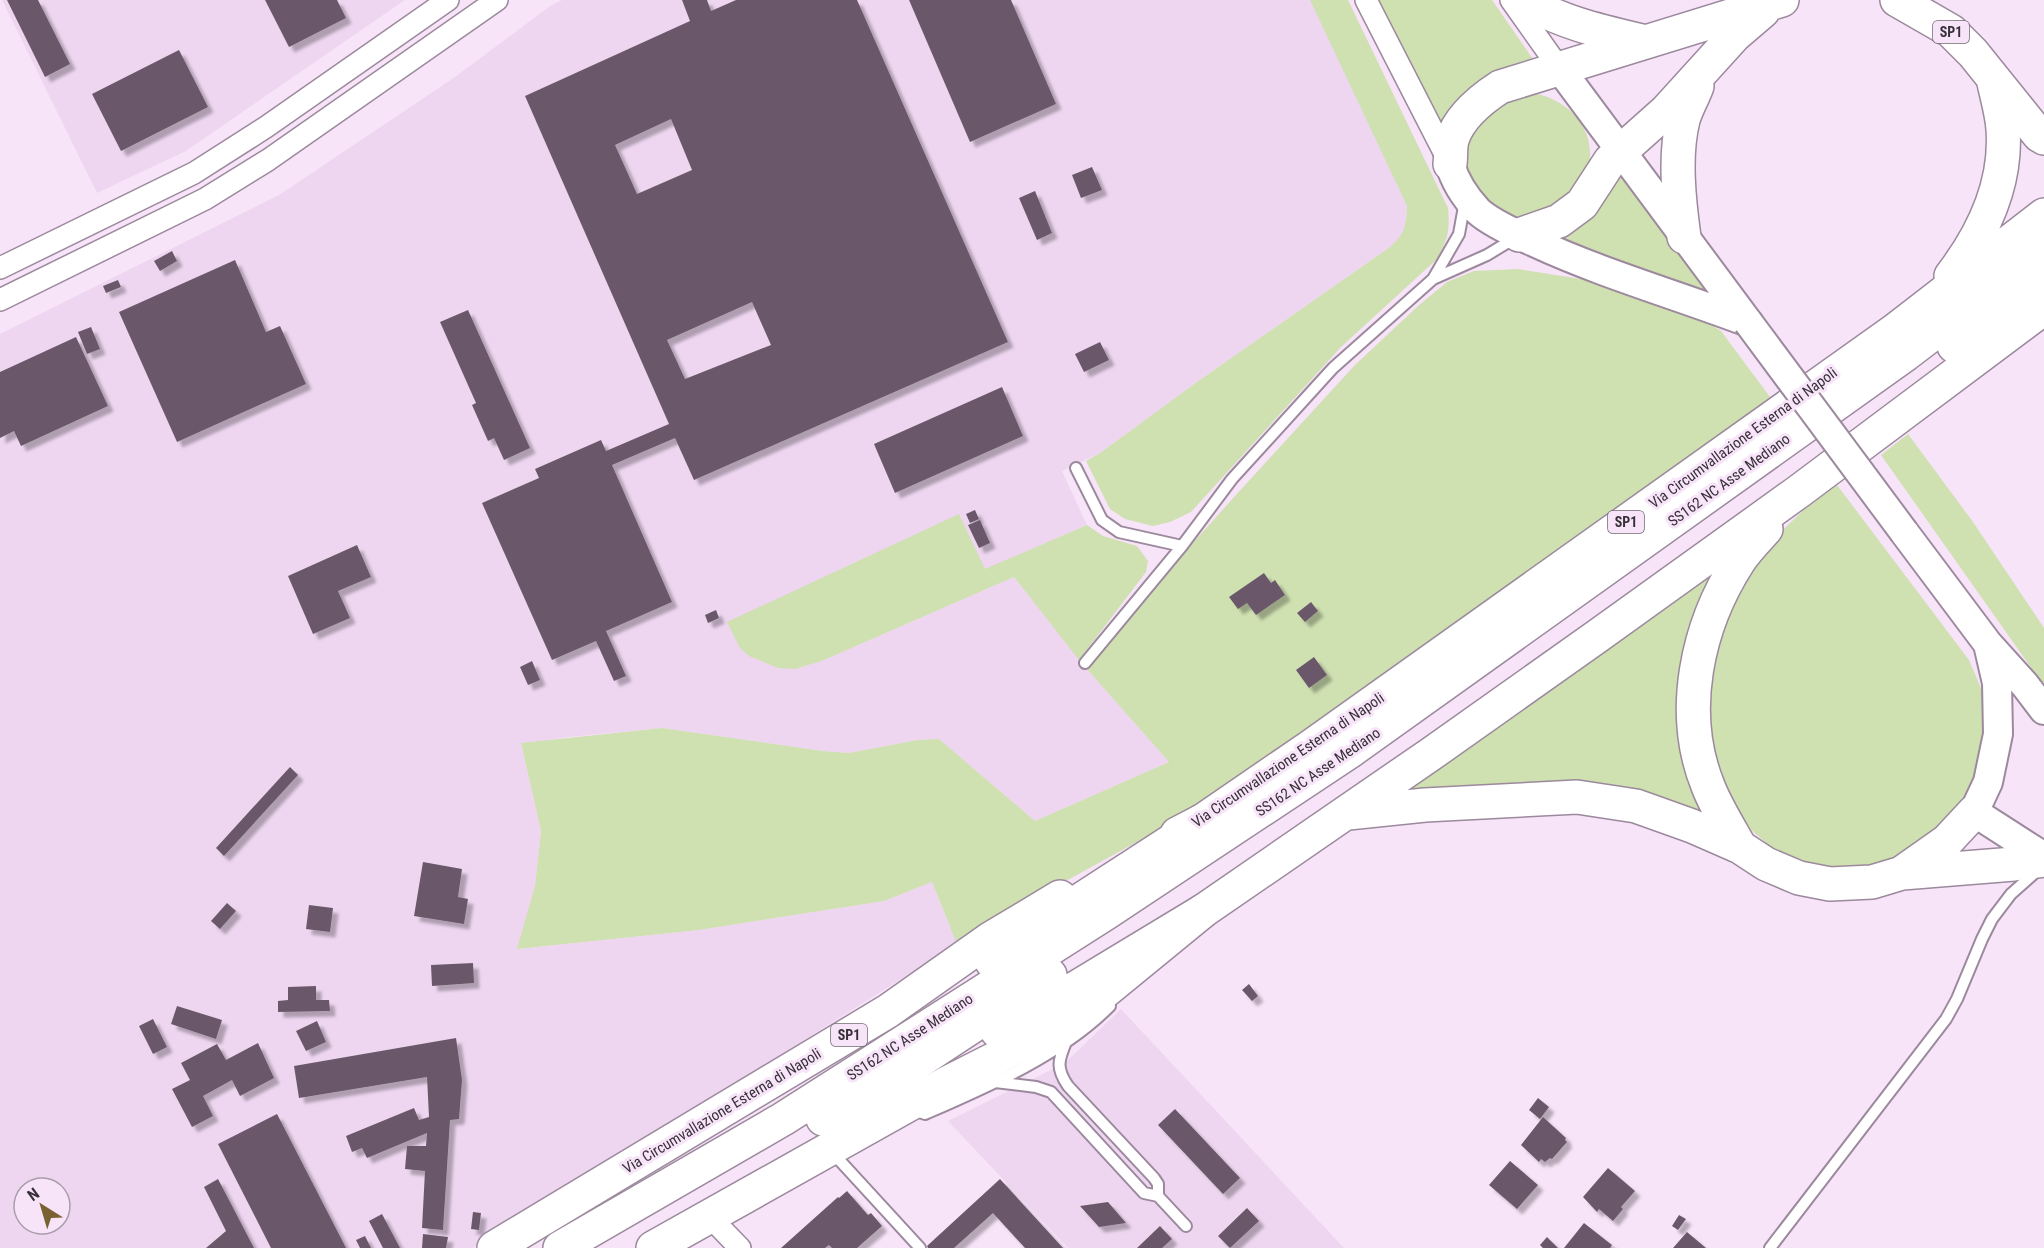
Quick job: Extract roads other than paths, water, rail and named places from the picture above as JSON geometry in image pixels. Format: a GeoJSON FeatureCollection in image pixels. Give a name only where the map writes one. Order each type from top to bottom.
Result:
{"type":"FeatureCollection","features":[{"type":"Feature","properties":{"kind":"main road"},"geometry":{"type":"LineString","coordinates":[[1524,0],[1547,14],[1596,30],[1646,42]]}},
{"type":"Feature","properties":{"kind":"main road","name":"SP1"},"geometry":{"type":"LineString","coordinates":[[1897,0],[1951,32],[1973,53],[2039,135],[2044,138]]}},
{"type":"Feature","properties":{"kind":"main road"},"geometry":{"type":"LineString","coordinates":[[1748,322],[1572,260],[1519,235],[1480,212],[1455,180],[1450,164],[1452,140],[1466,115],[1481,99],[1500,87],[1780,1]]}},
{"type":"Feature","properties":{"kind":"main road"},"geometry":{"type":"LineString","coordinates":[[1519,235],[1542,229],[1572,213],[1582,204],[1604,169],[1666,111],[1735,35],[1758,14],[1780,1]]}},
{"type":"Feature","properties":{"kind":"main road"},"geometry":{"type":"LineString","coordinates":[[1684,237],[1679,201],[1678,168],[1683,120],[1705,67]]}},
{"type":"Feature","properties":{"kind":"main road"},"geometry":{"type":"LineString","coordinates":[[1560,69],[1988,644],[2044,710]]}},
{"type":"Feature","properties":{"kind":"main road"},"geometry":{"type":"LineString","coordinates":[[1932,301],[1970,252],[1991,207],[2000,170],[2003,129],[1993,78]]}},
{"type":"Feature","properties":{"kind":"main road","name":"Via Circumvallazione Esterna di Napoli"},"geometry":{"type":"LineString","coordinates":[[494,1248],[888,1011],[990,939],[1092,879],[1202,821],[1329,734],[1894,331],[2044,215]]}},
{"type":"Feature","properties":{"kind":"main road","name":"SS162 NC Asse Mediano"},"geometry":{"type":"LineString","coordinates":[[560,1248],[783,1119],[1106,913],[1349,752],[1906,354],[2044,249]]}},
{"type":"Feature","properties":{"kind":"main road","name":"SS162 NC Asse Mediano"},"geometry":{"type":"LineString","coordinates":[[604,1248],[915,1064],[1370,766],[1920,371],[2044,279]]}},
{"type":"Feature","properties":{"kind":"main road"},"geometry":{"type":"LineString","coordinates":[[915,1064],[1021,1021],[1203,911],[1431,754],[1798,492],[2044,308]]}},
{"type":"Feature","properties":{"kind":"main road"},"geometry":{"type":"LineString","coordinates":[[1740,847],[1708,785],[1696,742],[1693,690],[1701,645],[1721,595],[1740,560],[1798,492]]}},
{"type":"Feature","properties":{"kind":"main road"},"geometry":{"type":"LineString","coordinates":[[1902,873],[1947,841],[1974,812],[1989,782],[1998,734],[1998,683],[1988,644]]}},
{"type":"Feature","properties":{"kind":"main road"},"geometry":{"type":"LineString","coordinates":[[1343,813],[1425,805],[1577,797],[1636,806],[1692,826],[1740,847],[1766,864],[1799,878],[1830,884],[1872,882],[1902,873],[2044,860]]}},
{"type":"Feature","properties":{"kind":"main road"},"geometry":{"type":"LineString","coordinates":[[1974,812],[2044,860]]}},
{"type":"Feature","properties":{"kind":"main road"},"geometry":{"type":"LineString","coordinates":[[783,1119],[1038,927],[1112,882],[1202,821]]}},
{"type":"Feature","properties":{"kind":"main road"},"geometry":{"type":"LineString","coordinates":[[653,1248],[949,1082],[1032,1040],[1098,997],[1203,911]]}},
{"type":"Feature","properties":{"kind":"street"},"geometry":{"type":"LineString","coordinates":[[0,268],[194,173],[266,127],[448,0]]}},
{"type":"Feature","properties":{"kind":"street"},"geometry":{"type":"LineString","coordinates":[[0,300],[205,199],[267,160],[497,0]]}},
{"type":"Feature","properties":{"kind":"street"},"geometry":{"type":"LineString","coordinates":[[1366,0],[1450,164]]}},
{"type":"Feature","properties":{"kind":"street"},"geometry":{"type":"LineString","coordinates":[[1511,0],[1560,69]]}},
{"type":"Feature","properties":{"kind":"street"},"geometry":{"type":"LineString","coordinates":[[709,1216],[740,1248]]}},
{"type":"Feature","properties":{"kind":"lane"},"geometry":{"type":"LineString","coordinates":[[1085,663],[1182,546],[1232,479],[1333,368],[1433,279],[1460,234],[1466,195]]}},
{"type":"Feature","properties":{"kind":"lane"},"geometry":{"type":"LineString","coordinates":[[1433,279],[1487,255],[1519,235]]}},
{"type":"Feature","properties":{"kind":"lane"},"geometry":{"type":"LineString","coordinates":[[1076,468],[1102,520],[1119,532],[1182,546]]}},
{"type":"Feature","properties":{"kind":"lane"},"geometry":{"type":"LineString","coordinates":[[1770,1248],[1946,1019],[1992,919],[2011,894],[2044,860]]}},
{"type":"Feature","properties":{"kind":"lane"},"geometry":{"type":"LineString","coordinates":[[1149,972],[1168,940]]}},
{"type":"Feature","properties":{"kind":"lane"},"geometry":{"type":"LineString","coordinates":[[905,1107],[925,1114],[995,1082],[1066,1042],[1094,1022],[1116,999]]}},
{"type":"Feature","properties":{"kind":"lane"},"geometry":{"type":"LineString","coordinates":[[1066,1042],[1059,1060],[1060,1074],[1068,1086],[1154,1178],[1158,1184],[1158,1196]]}},
{"type":"Feature","properties":{"kind":"lane"},"geometry":{"type":"LineString","coordinates":[[995,1082],[1036,1087],[1051,1092],[1144,1193],[1158,1196],[1186,1226]]}},
{"type":"Feature","properties":{"kind":"lane"},"geometry":{"type":"LineString","coordinates":[[829,1149],[920,1248]]}}]}
